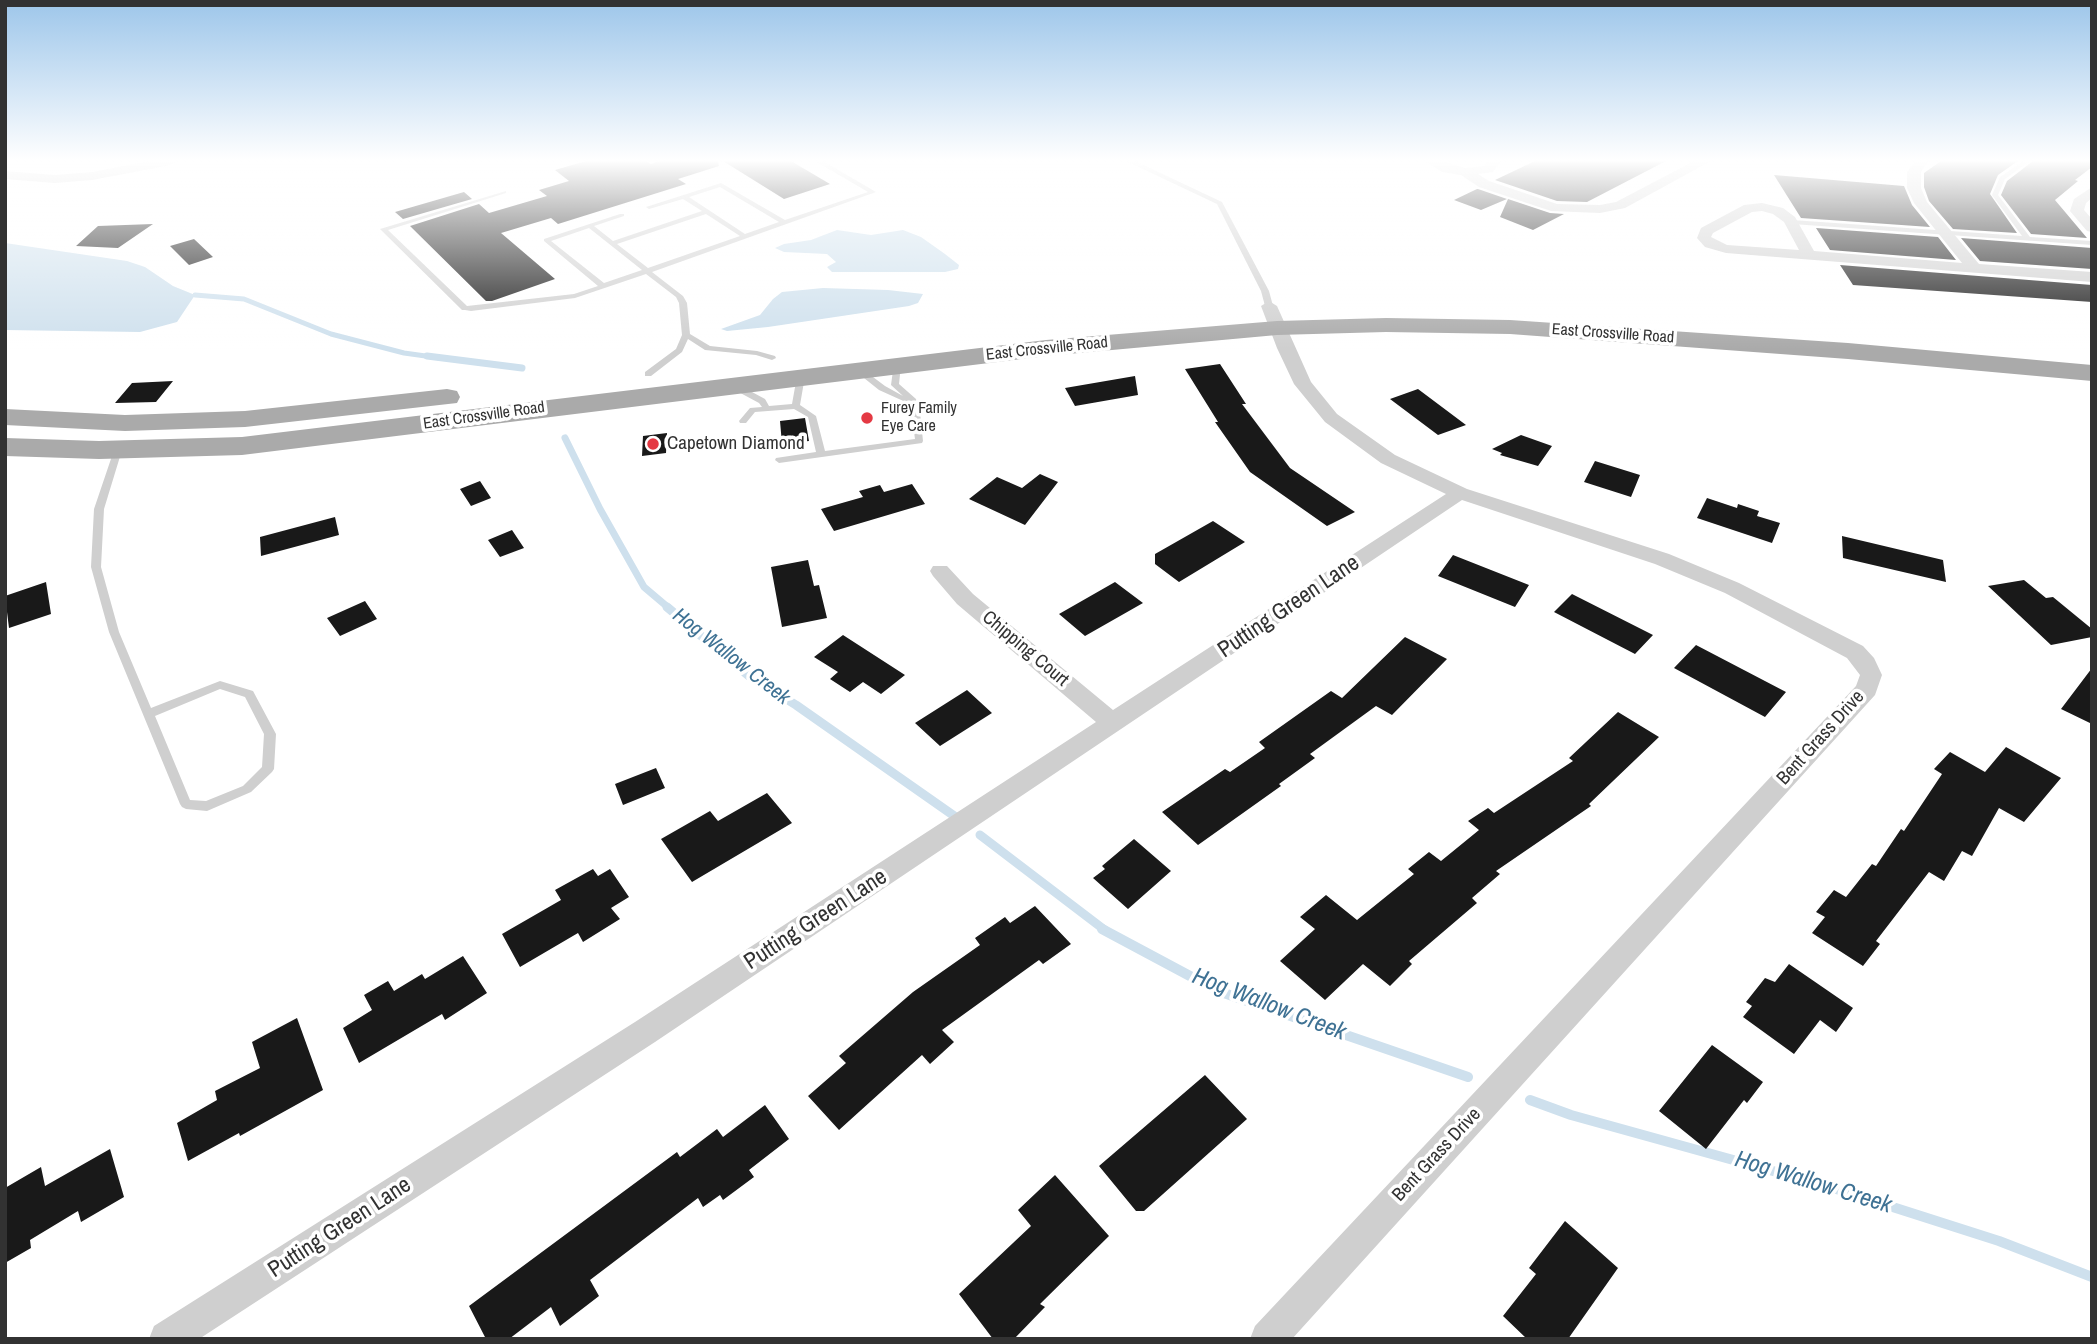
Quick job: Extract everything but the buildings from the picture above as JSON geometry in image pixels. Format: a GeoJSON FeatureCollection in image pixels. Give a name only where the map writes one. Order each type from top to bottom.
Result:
{"type":"FeatureCollection","features":[{"type":"Feature","properties":{"kind":"main road","name":"East Crossville Road"},"geometry":{"type":"LineString","coordinates":[[5,417],[125,423],[245,419],[648,374],[1039,324],[1273,317],[1446,305],[2092,350]]}},
{"type":"Feature","properties":{"kind":"main road","name":"East Crossville Road"},"geometry":{"type":"LineString","coordinates":[[5,447],[118,450],[231,446],[319,438],[730,384],[1046,348],[1273,317],[1386,325],[1510,327],[1848,351],[2092,373]]}},
{"type":"Feature","properties":{"kind":"street"},"geometry":{"type":"LineString","coordinates":[[1720,224],[1706,231],[1704,238],[1710,244],[1726,249],[2092,277]]}},
{"type":"Feature","properties":{"kind":"street"},"geometry":{"type":"LineString","coordinates":[[1793,224],[1809,256]]}},
{"type":"Feature","properties":{"kind":"street"},"geometry":{"type":"LineString","coordinates":[[1937,224],[1974,268]]}},
{"type":"Feature","properties":{"kind":"street","name":"Bent Grass Drive"},"geometry":{"type":"LineString","coordinates":[[1268,1339],[1867,689],[1871,676],[1866,664],[1855,652],[1732,588],[1662,559],[1460,493],[1388,459],[1331,418],[1303,384],[1273,317]]}},
{"type":"Feature","properties":{"kind":"street","name":"Putting Green Lane"},"geometry":{"type":"LineString","coordinates":[[167,1339],[645,1032],[1460,493]]}},
{"type":"Feature","properties":{"kind":"street","name":"Chipping Court"},"geometry":{"type":"LineString","coordinates":[[940,571],[965,599],[1113,723]]}},
{"type":"Feature","properties":{"kind":"lane"},"geometry":{"type":"LineString","coordinates":[[400,224],[383,229],[465,308],[482,309],[575,296],[783,224]]}},
{"type":"Feature","properties":{"kind":"lane"},"geometry":{"type":"LineString","coordinates":[[597,224],[546,240],[603,286]]}},
{"type":"Feature","properties":{"kind":"lane"},"geometry":{"type":"LineString","coordinates":[[612,243],[671,224]]}},
{"type":"Feature","properties":{"kind":"lane"},"geometry":{"type":"LineString","coordinates":[[725,224],[745,237]]}},
{"type":"Feature","properties":{"kind":"lane"},"geometry":{"type":"LineString","coordinates":[[1230,224],[1265,291],[1273,317]]}},
{"type":"Feature","properties":{"kind":"lane"},"geometry":{"type":"LineString","coordinates":[[1814,224],[2092,243]]}},
{"type":"Feature","properties":{"kind":"lane"},"geometry":{"type":"LineString","coordinates":[[2017,224],[2028,239]]}},
{"type":"Feature","properties":{"kind":"lane"},"geometry":{"type":"LineString","coordinates":[[590,226],[679,296],[683,303],[686,335],[678,350],[648,374]]}},
{"type":"Feature","properties":{"kind":"lane"},"geometry":{"type":"LineString","coordinates":[[686,335],[708,348],[757,353],[772,358]]}},
{"type":"Feature","properties":{"kind":"lane"},"geometry":{"type":"LineString","coordinates":[[779,460],[919,441],[912,399],[895,385],[897,365]]}},
{"type":"Feature","properties":{"kind":"lane"},"geometry":{"type":"LineString","coordinates":[[857,369],[882,388],[912,403]]}},
{"type":"Feature","properties":{"kind":"lane"},"geometry":{"type":"LineString","coordinates":[[796,406],[801,376]]}},
{"type":"Feature","properties":{"kind":"lane"},"geometry":{"type":"LineString","coordinates":[[730,384],[762,401],[768,409]]}},
{"type":"Feature","properties":{"kind":"lane"},"geometry":{"type":"LineString","coordinates":[[743,421],[753,411],[796,406],[812,416],[821,454]]}},
{"type":"Feature","properties":{"kind":"lane"},"geometry":{"type":"LineString","coordinates":[[118,450],[99,509],[96,567],[114,632],[148,714],[186,804],[207,806],[247,789],[268,769],[270,734],[249,694],[220,685],[148,714]]}},
{"type":"Feature","properties":{"kind":"water"},"geometry":{"type":"Polygon","coordinates":[[[837,230],[871,235],[903,230],[921,237],[945,254],[959,265],[958,269],[945,272],[832,272],[827,267],[836,262],[827,254],[784,252],[775,248],[811,240],[837,230]]]}},
{"type":"Feature","properties":{"kind":"water"},"geometry":{"type":"Polygon","coordinates":[[[5,243],[127,261],[145,267],[173,286],[195,295],[177,322],[140,332],[5,330],[5,243]]]}},
{"type":"Feature","properties":{"kind":"water"},"geometry":{"type":"Polygon","coordinates":[[[823,288],[923,294],[918,303],[909,306],[768,327],[727,331],[721,329],[760,315],[782,292],[823,288]]]}},
{"type":"Feature","properties":{"kind":"waterway","name":"Hog Wallow Creek"},"geometry":{"type":"LineString","coordinates":[[195,295],[244,299],[331,334],[404,353],[440,358]]}},
{"type":"Feature","properties":{"kind":"waterway","name":"Hog Wallow Creek"},"geometry":{"type":"LineString","coordinates":[[427,356],[522,368]]}},
{"type":"Feature","properties":{"kind":"waterway","name":"Hog Wallow Creek"},"geometry":{"type":"LineString","coordinates":[[565,438],[600,509],[644,587],[670,609]]}},
{"type":"Feature","properties":{"kind":"waterway","name":"Hog Wallow Creek"},"geometry":{"type":"LineString","coordinates":[[667,607],[749,676],[796,705],[960,820]]}},
{"type":"Feature","properties":{"kind":"waterway","name":"Hog Wallow Creek"},"geometry":{"type":"LineString","coordinates":[[980,835],[1106,931]]}},
{"type":"Feature","properties":{"kind":"waterway","name":"Hog Wallow Creek"},"geometry":{"type":"LineString","coordinates":[[1102,929],[1218,991],[1468,1077]]}},
{"type":"Feature","properties":{"kind":"waterway","name":"Hog Wallow Creek"},"geometry":{"type":"LineString","coordinates":[[1530,1100],[1571,1115],[1827,1186],[1999,1241],[2092,1277]]}},
{"type":"Feature","properties":{"kind":"place","name":"Furey Family Eye Care"},"geometry":{"type":"Point","coordinates":[867,418]}},
{"type":"Feature","properties":{"kind":"place","name":"Capetown Diamond"},"geometry":{"type":"Point","coordinates":[653,444]}}]}
